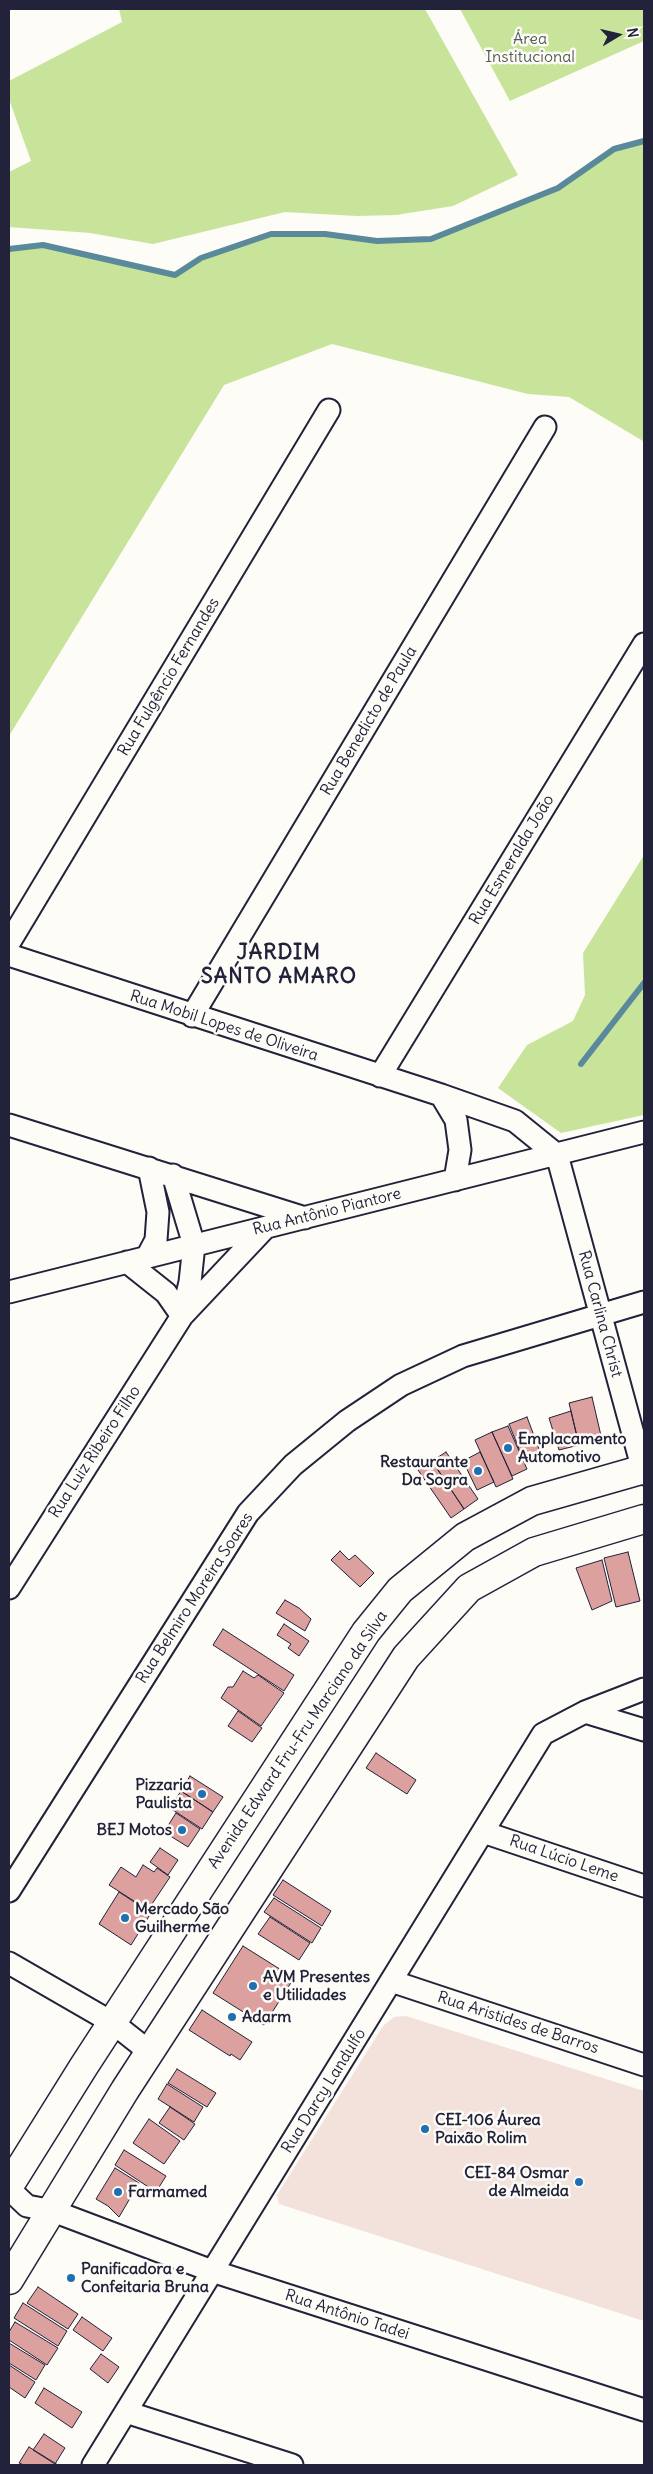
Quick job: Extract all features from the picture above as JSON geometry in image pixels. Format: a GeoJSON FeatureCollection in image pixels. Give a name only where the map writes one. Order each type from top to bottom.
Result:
{"type":"FeatureCollection","features":[{"type":"Feature","properties":{"kind":"main road","name":"Avenida Edward Fru-Fru Marciano da Silva"},"geometry":{"type":"LineString","coordinates":[[9,2187],[112,2023],[366,1632],[400,1590],[465,1537],[532,1501],[644,1471]]}},
{"type":"Feature","properties":{"kind":"main road"},"geometry":{"type":"LineString","coordinates":[[9,2280],[126,2090],[406,1657],[469,1588],[534,1552],[644,1519]]}},
{"type":"Feature","properties":{"kind":"street","name":"Rua Fulgêncio Fernandes"},"geometry":{"type":"LineString","coordinates":[[9,943],[329,410]]}},
{"type":"Feature","properties":{"kind":"street","name":"Rua Benedicto de Paula"},"geometry":{"type":"LineString","coordinates":[[192,1016],[545,427]]}},
{"type":"Feature","properties":{"kind":"street","name":"Rua Esmeralda João"},"geometry":{"type":"LineString","coordinates":[[380,1076],[644,644]]}},
{"type":"Feature","properties":{"kind":"street","name":"Rua Mobil Lopes de Oliveira"},"geometry":{"type":"LineString","coordinates":[[9,955],[192,1016],[441,1095],[515,1122],[557,1155]]}},
{"type":"Feature","properties":{"kind":"street"},"geometry":{"type":"LineString","coordinates":[[441,1095],[456,1120],[460,1150],[454,1180]]}},
{"type":"Feature","properties":{"kind":"street"},"geometry":{"type":"LineString","coordinates":[[9,1124],[305,1218]]}},
{"type":"Feature","properties":{"kind":"street","name":"Rua Antônio Piantore"},"geometry":{"type":"LineString","coordinates":[[9,1292],[644,1132]]}},
{"type":"Feature","properties":{"kind":"street","name":"Rua Carlina Christ"},"geometry":{"type":"LineString","coordinates":[[557,1155],[644,1471]]}},
{"type":"Feature","properties":{"kind":"street"},"geometry":{"type":"LineString","coordinates":[[148,1257],[156,1240],[158,1212],[149,1168]]}},
{"type":"Feature","properties":{"kind":"street"},"geometry":{"type":"LineString","coordinates":[[173,1175],[194,1245]]}},
{"type":"Feature","properties":{"kind":"street","name":"Rua Luiz Ribeiro Filho"},"geometry":{"type":"LineString","coordinates":[[9,1588],[182,1316],[265,1228]]}},
{"type":"Feature","properties":{"kind":"street","name":"Rua Luiz Ribeiro Filho"},"geometry":{"type":"LineString","coordinates":[[182,1316],[190,1282],[194,1245]]}},
{"type":"Feature","properties":{"kind":"street"},"geometry":{"type":"LineString","coordinates":[[127,1262],[166,1293],[182,1316]]}},
{"type":"Feature","properties":{"kind":"street","name":"Rua Belmiro Moreira Soares"},"geometry":{"type":"LineString","coordinates":[[9,1891],[248,1513],[293,1465],[347,1421],[401,1385],[463,1356],[644,1302]]}},
{"type":"Feature","properties":{"kind":"street","name":"Rua Darcy Landulfo"},"geometry":{"type":"LineString","coordinates":[[93,2465],[543,1734],[585,1712],[644,1690]]}},
{"type":"Feature","properties":{"kind":"street"},"geometry":{"type":"LineString","coordinates":[[585,1712],[644,1730]]}},
{"type":"Feature","properties":{"kind":"street","name":"Rua Lúcio Leme"},"geometry":{"type":"LineString","coordinates":[[483,1832],[644,1886]]}},
{"type":"Feature","properties":{"kind":"street"},"geometry":{"type":"LineString","coordinates":[[9,1963],[112,2023],[151,2053]]}},
{"type":"Feature","properties":{"kind":"street","name":"Rua Aristides de Barros"},"geometry":{"type":"LineString","coordinates":[[391,1981],[644,2065]]}},
{"type":"Feature","properties":{"kind":"street","name":"Avenida Edward Fru-Fru Marciano da Silva"},"geometry":{"type":"LineString","coordinates":[[9,2187],[26,2206],[53,2211]]}},
{"type":"Feature","properties":{"kind":"street","name":"Rua Antônio Tadei"},"geometry":{"type":"LineString","coordinates":[[53,2211],[212,2271],[644,2410]]}},
{"type":"Feature","properties":{"kind":"street"},"geometry":{"type":"LineString","coordinates":[[126,2412],[292,2465]]}},
{"type":"Feature","properties":{"kind":"shaded area"},"geometry":{"type":"Polygon","coordinates":[[[406,2016],[644,2091],[644,2321],[279,2204],[277,2195],[383,2026],[394,2017],[406,2016]]]}},
{"type":"Feature","properties":{"kind":"green space"},"geometry":{"type":"Polygon","coordinates":[[[119,9],[425,9],[518,175],[453,206],[396,215],[357,216],[285,212],[153,244],[90,233],[9,227],[9,172],[31,161],[9,99],[9,81],[122,22],[119,9]]]}},
{"type":"Feature","properties":{"kind":"green space","name":"Área Institucional"},"geometry":{"type":"Polygon","coordinates":[[[460,9],[644,9],[644,41],[510,101],[460,9]]]}},
{"type":"Feature","properties":{"kind":"green space"},"geometry":{"type":"Polygon","coordinates":[[[644,141],[643,441],[569,397],[528,394],[332,344],[224,385],[9,736],[9,249],[43,245],[175,275],[201,258],[271,234],[325,234],[377,241],[431,239],[558,188],[614,149],[644,141]]]}},
{"type":"Feature","properties":{"kind":"green space"},"geometry":{"type":"Polygon","coordinates":[[[644,855],[644,1115],[561,1133],[498,1088],[527,1045],[573,1021],[585,995],[583,953],[644,855]]]}},
{"type":"Feature","properties":{"kind":"building"},"geometry":{"type":"Polygon","coordinates":[[[592,1397],[602,1440],[579,1445],[569,1403],[592,1397]]]}},
{"type":"Feature","properties":{"kind":"building"},"geometry":{"type":"Polygon","coordinates":[[[571,1411],[579,1445],[559,1450],[549,1418],[571,1411]]]}},
{"type":"Feature","properties":{"kind":"building"},"geometry":{"type":"Polygon","coordinates":[[[527,1417],[542,1457],[525,1464],[509,1424],[527,1417]]]}},
{"type":"Feature","properties":{"kind":"building","name":"Emplacamento Automotivo"},"geometry":{"type":"Polygon","coordinates":[[[508,1426],[527,1469],[512,1476],[492,1432],[508,1426]]]}},
{"type":"Feature","properties":{"kind":"building"},"geometry":{"type":"Polygon","coordinates":[[[492,1432],[513,1479],[496,1487],[475,1440],[492,1432]]]}},
{"type":"Feature","properties":{"kind":"building"},"geometry":{"type":"Polygon","coordinates":[[[446,1452],[478,1499],[464,1509],[432,1461],[446,1452]]]}},
{"type":"Feature","properties":{"kind":"building","name":"Restaurante Da Sogra"},"geometry":{"type":"Polygon","coordinates":[[[480,1452],[494,1482],[477,1490],[463,1461],[480,1452]]]}},
{"type":"Feature","properties":{"kind":"building"},"geometry":{"type":"Polygon","coordinates":[[[432,1461],[464,1509],[451,1518],[418,1470],[432,1461]]]}},
{"type":"Feature","properties":{"kind":"building"},"geometry":{"type":"Polygon","coordinates":[[[340,1551],[349,1560],[355,1555],[374,1573],[360,1587],[331,1560],[340,1551]]]}},
{"type":"Feature","properties":{"kind":"building"},"geometry":{"type":"Polygon","coordinates":[[[628,1552],[640,1601],[616,1607],[604,1558],[628,1552]]]}},
{"type":"Feature","properties":{"kind":"building"},"geometry":{"type":"Polygon","coordinates":[[[602,1560],[612,1601],[592,1610],[576,1568],[602,1560]]]}},
{"type":"Feature","properties":{"kind":"building"},"geometry":{"type":"Polygon","coordinates":[[[285,1600],[299,1608],[311,1619],[305,1631],[276,1613],[285,1600]]]}},
{"type":"Feature","properties":{"kind":"building"},"geometry":{"type":"Polygon","coordinates":[[[284,1624],[309,1641],[299,1656],[288,1648],[291,1644],[277,1635],[284,1624]]]}},
{"type":"Feature","properties":{"kind":"building"},"geometry":{"type":"Polygon","coordinates":[[[223,1629],[294,1675],[284,1691],[213,1645],[223,1629]]]}},
{"type":"Feature","properties":{"kind":"building"},"geometry":{"type":"Polygon","coordinates":[[[243,1671],[254,1678],[258,1675],[284,1693],[261,1726],[221,1698],[228,1687],[233,1687],[243,1671]]]}},
{"type":"Feature","properties":{"kind":"building"},"geometry":{"type":"Polygon","coordinates":[[[238,1711],[262,1728],[252,1742],[228,1726],[238,1711]]]}},
{"type":"Feature","properties":{"kind":"building"},"geometry":{"type":"Polygon","coordinates":[[[376,1753],[416,1780],[407,1794],[366,1768],[376,1753]]]}},
{"type":"Feature","properties":{"kind":"building","name":"Pizzaria Paulista"},"geometry":{"type":"Polygon","coordinates":[[[190,1776],[223,1797],[213,1812],[181,1791],[190,1776]]]}},
{"type":"Feature","properties":{"kind":"building"},"geometry":{"type":"Polygon","coordinates":[[[181,1791],[213,1812],[202,1829],[170,1808],[181,1791]]]}},
{"type":"Feature","properties":{"kind":"building","name":"BEJ Motos"},"geometry":{"type":"Polygon","coordinates":[[[176,1813],[200,1829],[188,1847],[164,1832],[176,1813]]]}},
{"type":"Feature","properties":{"kind":"building"},"geometry":{"type":"Polygon","coordinates":[[[160,1848],[178,1860],[168,1875],[150,1862],[160,1848]]]}},
{"type":"Feature","properties":{"kind":"building"},"geometry":{"type":"Polygon","coordinates":[[[143,1865],[154,1872],[157,1868],[170,1877],[148,1910],[109,1885],[121,1867],[136,1877],[143,1865]]]}},
{"type":"Feature","properties":{"kind":"building"},"geometry":{"type":"Polygon","coordinates":[[[283,1880],[331,1911],[322,1926],[273,1895],[283,1880]]]}},
{"type":"Feature","properties":{"kind":"building","name":"Mercado São Guilherme"},"geometry":{"type":"Polygon","coordinates":[[[119,1892],[151,1913],[131,1945],[99,1924],[119,1892]]]}},
{"type":"Feature","properties":{"kind":"building"},"geometry":{"type":"Polygon","coordinates":[[[274,1898],[321,1928],[312,1943],[264,1912],[274,1898]]]}},
{"type":"Feature","properties":{"kind":"building"},"geometry":{"type":"Polygon","coordinates":[[[270,1917],[310,1943],[299,1960],[258,1934],[270,1917]]]}},
{"type":"Feature","properties":{"kind":"building","name":"AVM Presentes e Utilidades"},"geometry":{"type":"Polygon","coordinates":[[[243,1946],[294,1978],[264,2025],[213,1993],[243,1946]]]}},
{"type":"Feature","properties":{"kind":"building"},"geometry":{"type":"Polygon","coordinates":[[[202,2010],[252,2042],[240,2060],[231,2054],[230,2056],[189,2030],[202,2010]]]}},
{"type":"Feature","properties":{"kind":"building"},"geometry":{"type":"Polygon","coordinates":[[[177,2069],[216,2093],[207,2107],[168,2083],[177,2069]]]}},
{"type":"Feature","properties":{"kind":"building"},"geometry":{"type":"Polygon","coordinates":[[[167,2084],[203,2107],[194,2122],[158,2099],[167,2084]]]}},
{"type":"Feature","properties":{"kind":"building"},"geometry":{"type":"Polygon","coordinates":[[[170,2107],[195,2124],[184,2140],[159,2123],[170,2107]]]}},
{"type":"Feature","properties":{"kind":"building"},"geometry":{"type":"Polygon","coordinates":[[[149,2119],[180,2141],[164,2164],[133,2143],[149,2119]]]}},
{"type":"Feature","properties":{"kind":"building"},"geometry":{"type":"Polygon","coordinates":[[[124,2150],[166,2176],[156,2192],[115,2165],[124,2150]]]}},
{"type":"Feature","properties":{"kind":"building"},"geometry":{"type":"Polygon","coordinates":[[[115,2168],[139,2183],[119,2217],[108,2206],[96,2199],[115,2168]]]}},
{"type":"Feature","properties":{"kind":"building"},"geometry":{"type":"Polygon","coordinates":[[[38,2287],[78,2314],[68,2329],[27,2303],[38,2287]]]}},
{"type":"Feature","properties":{"kind":"building"},"geometry":{"type":"Polygon","coordinates":[[[23,2303],[67,2331],[58,2346],[14,2318],[23,2303]]]}},
{"type":"Feature","properties":{"kind":"building"},"geometry":{"type":"Polygon","coordinates":[[[82,2317],[112,2338],[103,2351],[73,2330],[82,2317]]]}},
{"type":"Feature","properties":{"kind":"building"},"geometry":{"type":"Polygon","coordinates":[[[15,2322],[58,2348],[47,2365],[9,2340],[9,2332],[15,2322]]]}},
{"type":"Feature","properties":{"kind":"building"},"geometry":{"type":"Polygon","coordinates":[[[9,2343],[45,2365],[36,2380],[9,2363],[9,2343]]]}},
{"type":"Feature","properties":{"kind":"building"},"geometry":{"type":"Polygon","coordinates":[[[101,2354],[119,2367],[108,2383],[90,2369],[101,2354]]]}},
{"type":"Feature","properties":{"kind":"building"},"geometry":{"type":"Polygon","coordinates":[[[9,2365],[35,2382],[25,2398],[9,2387],[9,2365]]]}},
{"type":"Feature","properties":{"kind":"building"},"geometry":{"type":"Polygon","coordinates":[[[44,2388],[82,2412],[72,2428],[35,2403],[44,2388]]]}},
{"type":"Feature","properties":{"kind":"building"},"geometry":{"type":"Polygon","coordinates":[[[44,2434],[65,2448],[55,2464],[33,2450],[44,2434]]]}},
{"type":"Feature","properties":{"kind":"building"},"geometry":{"type":"Polygon","coordinates":[[[29,2447],[58,2465],[24,2465],[19,2463],[29,2447]]]}},
{"type":"Feature","properties":{"kind":"waterway"},"geometry":{"type":"LineString","coordinates":[[9,249],[43,245],[175,275],[201,258],[271,234],[325,234],[377,241],[431,239],[558,188],[614,149],[644,141]]}},
{"type":"Feature","properties":{"kind":"waterway"},"geometry":{"type":"LineString","coordinates":[[581,1064],[644,983]]}},
{"type":"Feature","properties":{"kind":"place","name":"Emplacamento Automotivo"},"geometry":{"type":"Point","coordinates":[508,1448]}},
{"type":"Feature","properties":{"kind":"place","name":"Restaurante Da Sogra"},"geometry":{"type":"Point","coordinates":[478,1471]}},
{"type":"Feature","properties":{"kind":"place","name":"Pizzaria Paulista"},"geometry":{"type":"Point","coordinates":[202,1794]}},
{"type":"Feature","properties":{"kind":"place","name":"BEJ Motos"},"geometry":{"type":"Point","coordinates":[182,1830]}},
{"type":"Feature","properties":{"kind":"place","name":"Mercado São Guilherme"},"geometry":{"type":"Point","coordinates":[125,1918]}},
{"type":"Feature","properties":{"kind":"place","name":"AVM Presentes e Utilidades"},"geometry":{"type":"Point","coordinates":[253,1986]}},
{"type":"Feature","properties":{"kind":"place","name":"Adarm"},"geometry":{"type":"Point","coordinates":[232,2017]}},
{"type":"Feature","properties":{"kind":"place","name":"CEI-106 Áurea Paixão Rolim"},"geometry":{"type":"Point","coordinates":[425,2129]}},
{"type":"Feature","properties":{"kind":"place","name":"CEI-84 Osmar de Almeida"},"geometry":{"type":"Point","coordinates":[579,2182]}},
{"type":"Feature","properties":{"kind":"place","name":"Farmamed"},"geometry":{"type":"Point","coordinates":[118,2192]}},
{"type":"Feature","properties":{"kind":"place","name":"Panificadora e Confeitaria Bruna"},"geometry":{"type":"Point","coordinates":[71,2278]}},
{"type":"Feature","properties":{"kind":"district","name":"JARDIM SANTO AMARO"},"geometry":{"type":"Point","coordinates":[279,965]}}]}
